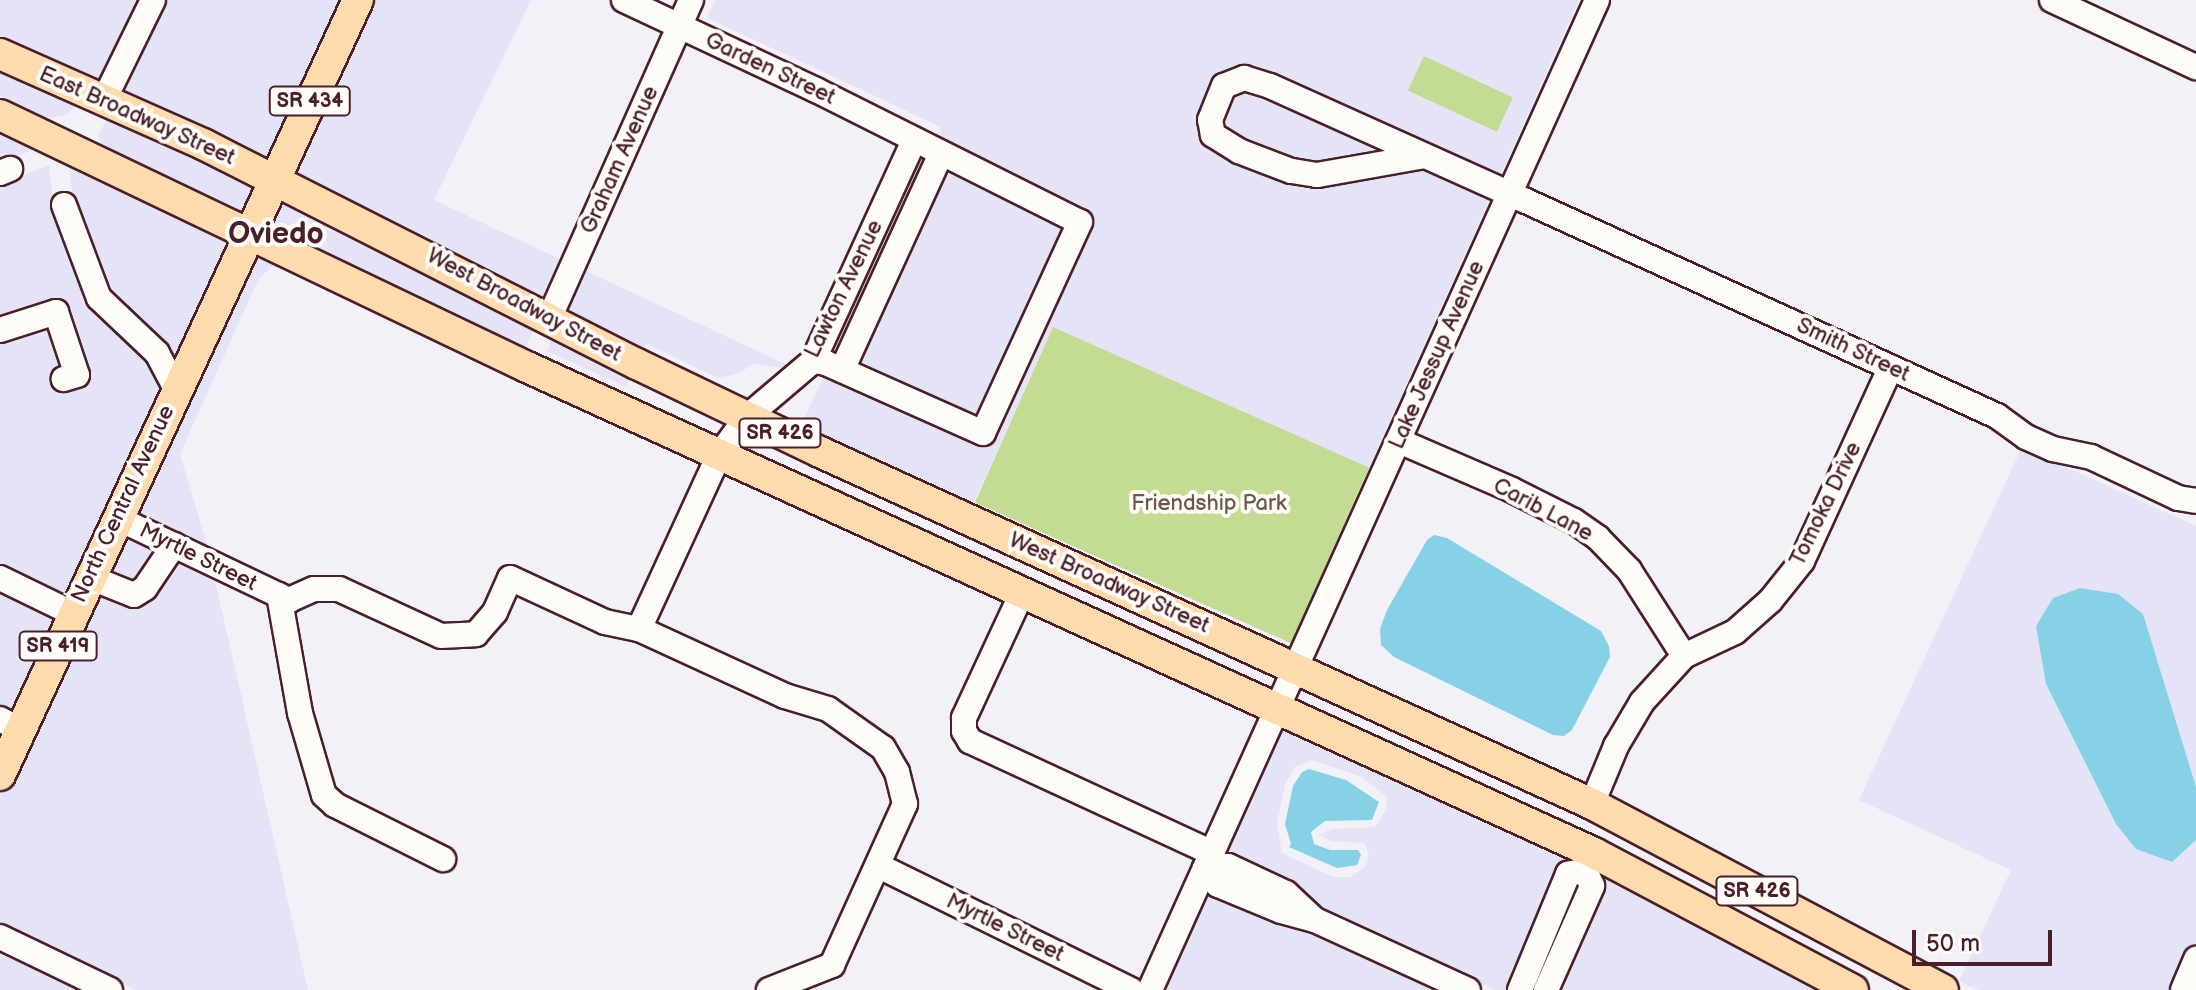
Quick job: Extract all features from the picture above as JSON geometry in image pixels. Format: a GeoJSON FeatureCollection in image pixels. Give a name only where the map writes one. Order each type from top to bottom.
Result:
{"type":"FeatureCollection","features":[{"type":"Feature","properties":{"kind":"main road","name":"SR 434"},"geometry":{"type":"LineString","coordinates":[[248,234],[358,0]]}},
{"type":"Feature","properties":{"kind":"main road","name":"East Broadway Street"},"geometry":{"type":"LineString","coordinates":[[0,54],[274,179]]}},
{"type":"Feature","properties":{"kind":"main road"},"geometry":{"type":"LineString","coordinates":[[0,115],[248,234]]}},
{"type":"Feature","properties":{"kind":"main road","name":"West Broadway Street"},"geometry":{"type":"LineString","coordinates":[[274,179],[747,417],[1592,804],[1943,990]]}},
{"type":"Feature","properties":{"kind":"main road","name":"West Broadway Street"},"geometry":{"type":"LineString","coordinates":[[248,234],[719,455],[1277,709],[1853,990]]}},
{"type":"Feature","properties":{"kind":"main road","name":"North Central Avenue"},"geometry":{"type":"LineString","coordinates":[[0,775],[10,724],[72,613],[248,234]]}},
{"type":"Feature","properties":{"kind":"street"},"geometry":{"type":"LineString","coordinates":[[104,100],[153,0]]}},
{"type":"Feature","properties":{"kind":"street","name":"Garden Street"},"geometry":{"type":"LineString","coordinates":[[624,0],[1080,222],[983,433],[842,370]]}},
{"type":"Feature","properties":{"kind":"street","name":"Graham Avenue"},"geometry":{"type":"LineString","coordinates":[[549,319],[691,0]]}},
{"type":"Feature","properties":{"kind":"street","name":"Lake Jessup Avenue"},"geometry":{"type":"LineString","coordinates":[[1150,990],[1597,0]]}},
{"type":"Feature","properties":{"kind":"street"},"geometry":{"type":"LineString","coordinates":[[2052,0],[2196,67]]}},
{"type":"Feature","properties":{"kind":"street","name":"Smith Street"},"geometry":{"type":"LineString","coordinates":[[1425,156],[1317,175],[1291,171],[1239,151],[1213,135],[1210,120],[1224,86],[1244,78],[1270,86],[1510,194],[1997,416],[2039,443],[2091,457],[2178,498],[2196,501]]}},
{"type":"Feature","properties":{"kind":"street","name":"Lawton Avenue"},"geometry":{"type":"LineString","coordinates":[[639,629],[719,455],[747,417],[813,361],[914,140]]}},
{"type":"Feature","properties":{"kind":"street"},"geometry":{"type":"LineString","coordinates":[[813,361],[842,370],[941,154]]}},
{"type":"Feature","properties":{"kind":"street"},"geometry":{"type":"LineString","coordinates":[[64,205],[99,298],[157,353],[176,389]]}},
{"type":"Feature","properties":{"kind":"street"},"geometry":{"type":"LineString","coordinates":[[0,330],[56,312],[77,375],[64,379]]}},
{"type":"Feature","properties":{"kind":"street","name":"Tomoka Drive"},"geometry":{"type":"LineString","coordinates":[[1592,804],[1616,746],[1642,702],[1684,656],[1735,632],[1770,601],[1802,561],[1891,367]]}},
{"type":"Feature","properties":{"kind":"street","name":"Carib Lane"},"geometry":{"type":"LineString","coordinates":[[1399,441],[1512,490],[1574,521],[1598,538],[1629,570],[1684,656]]}},
{"type":"Feature","properties":{"kind":"street","name":"Myrtle Street"},"geometry":{"type":"LineString","coordinates":[[117,518],[279,595]]}},
{"type":"Feature","properties":{"kind":"street"},"geometry":{"type":"LineString","coordinates":[[89,577],[134,595],[145,588],[174,545]]}},
{"type":"Feature","properties":{"kind":"street"},"geometry":{"type":"LineString","coordinates":[[0,578],[72,613]]}},
{"type":"Feature","properties":{"kind":"street"},"geometry":{"type":"LineString","coordinates":[[279,595],[289,600],[314,589],[339,589],[441,636],[476,634],[495,612],[510,578],[605,622],[639,629],[785,696],[828,709],[883,748],[897,772],[905,804],[879,866],[832,965],[769,990]]}},
{"type":"Feature","properties":{"kind":"street"},"geometry":{"type":"LineString","coordinates":[[1022,593],[964,718],[964,731],[970,741],[1208,861],[1228,866],[1286,893],[1315,920],[1468,990]]}},
{"type":"Feature","properties":{"kind":"street"},"geometry":{"type":"LineString","coordinates":[[279,595],[300,713],[324,795],[335,805],[443,859]]}},
{"type":"Feature","properties":{"kind":"street"},"geometry":{"type":"LineString","coordinates":[[1520,990],[1568,874],[1589,861],[1592,886],[1546,990]]}},
{"type":"Feature","properties":{"kind":"street","name":"Myrtle Street"},"geometry":{"type":"LineString","coordinates":[[879,866],[1131,990]]}},
{"type":"Feature","properties":{"kind":"street"},"geometry":{"type":"LineString","coordinates":[[0,937],[110,990]]}},
{"type":"Feature","properties":{"kind":"street"},"geometry":{"type":"LineString","coordinates":[[2183,990],[2196,959]]}},
{"type":"Feature","properties":{"kind":"shaded area"},"geometry":{"type":"Polygon","coordinates":[[[0,0],[142,0],[99,89],[64,116],[47,118],[0,96],[0,0]]]}},
{"type":"Feature","properties":{"kind":"shaded area"},"geometry":{"type":"Polygon","coordinates":[[[164,0],[348,0],[244,220],[148,172],[101,143],[98,137],[164,0]]]}},
{"type":"Feature","properties":{"kind":"shaded area"},"geometry":{"type":"Polygon","coordinates":[[[369,0],[531,0],[434,200],[564,261],[523,353],[261,229],[369,0]]]}},
{"type":"Feature","properties":{"kind":"shaded area"},"geometry":{"type":"Polygon","coordinates":[[[715,0],[1579,0],[1368,470],[1053,327],[974,502],[801,425],[941,127],[707,18],[715,0]]]}},
{"type":"Feature","properties":{"kind":"shaded area"},"geometry":{"type":"Polygon","coordinates":[[[0,135],[32,150],[0,164],[0,135]]]}},
{"type":"Feature","properties":{"kind":"shaded area"},"geometry":{"type":"Polygon","coordinates":[[[49,165],[55,217],[165,390],[0,752],[0,185],[49,165]]]}},
{"type":"Feature","properties":{"kind":"shaded area"},"geometry":{"type":"Polygon","coordinates":[[[69,168],[97,181],[139,192],[235,240],[176,367],[107,291],[73,201],[69,168]]]}},
{"type":"Feature","properties":{"kind":"shaded area"},"geometry":{"type":"Polygon","coordinates":[[[252,248],[291,269],[271,267],[258,280],[180,454],[208,548],[130,512],[252,248]]]}},
{"type":"Feature","properties":{"kind":"shaded area"},"geometry":{"type":"Polygon","coordinates":[[[582,269],[798,370],[752,364],[740,373],[718,378],[646,344],[626,387],[547,351],[582,269]]]}},
{"type":"Feature","properties":{"kind":"shaded area"},"geometry":{"type":"Polygon","coordinates":[[[2022,447],[2196,526],[2196,990],[1978,990],[1959,981],[2011,870],[1859,800],[2022,447]]]}},
{"type":"Feature","properties":{"kind":"shaded area"},"geometry":{"type":"Polygon","coordinates":[[[121,532],[214,576],[308,990],[136,990],[0,925],[0,796],[121,532]]]}},
{"type":"Feature","properties":{"kind":"shaded area"},"geometry":{"type":"Polygon","coordinates":[[[1281,723],[1570,854],[1561,867],[1510,990],[1494,990],[1327,913],[1221,856],[1281,723]],[[1312,760],[1295,767],[1285,785],[1277,823],[1282,853],[1333,877],[1350,877],[1364,868],[1369,855],[1364,843],[1331,841],[1319,835],[1333,829],[1375,827],[1385,811],[1387,797],[1362,777],[1312,760]]]}},
{"type":"Feature","properties":{"kind":"shaded area"},"geometry":{"type":"Polygon","coordinates":[[[1598,867],[1874,990],[1556,990],[1601,878],[1598,867]]]}},
{"type":"Feature","properties":{"kind":"shaded area"},"geometry":{"type":"Polygon","coordinates":[[[1207,887],[1317,932],[1441,990],[1160,990],[1207,887]]]}},
{"type":"Feature","properties":{"kind":"shaded area"},"geometry":{"type":"Polygon","coordinates":[[[0,949],[86,990],[0,990],[0,949]]]}},
{"type":"Feature","properties":{"kind":"green space"},"geometry":{"type":"Polygon","coordinates":[[[1424,56],[1513,97],[1497,132],[1408,90],[1424,56]]]}},
{"type":"Feature","properties":{"kind":"green space","name":"Friendship Park"},"geometry":{"type":"Polygon","coordinates":[[[1053,327],[1369,468],[1291,643],[975,502],[1053,327]]]}},
{"type":"Feature","properties":{"kind":"water"},"geometry":{"type":"Polygon","coordinates":[[[1434,535],[1447,538],[1601,631],[1609,646],[1610,657],[1572,730],[1564,736],[1553,735],[1394,657],[1381,645],[1380,629],[1387,610],[1427,540],[1434,535]]]}},
{"type":"Feature","properties":{"kind":"water"},"geometry":{"type":"Polygon","coordinates":[[[2080,588],[2118,594],[2143,614],[2196,787],[2196,840],[2172,862],[2136,849],[2116,824],[2046,684],[2036,626],[2053,598],[2080,588]]]}},
{"type":"Feature","properties":{"kind":"water"},"geometry":{"type":"Polygon","coordinates":[[[1309,769],[1346,780],[1379,802],[1372,820],[1325,821],[1311,832],[1314,844],[1330,850],[1358,850],[1361,855],[1357,865],[1337,868],[1289,847],[1291,844],[1285,824],[1293,786],[1302,772],[1309,769]]]}},
{"type":"Feature","properties":{"kind":"district","name":"Oviedo"},"geometry":{"type":"Point","coordinates":[276,234]}}]}
